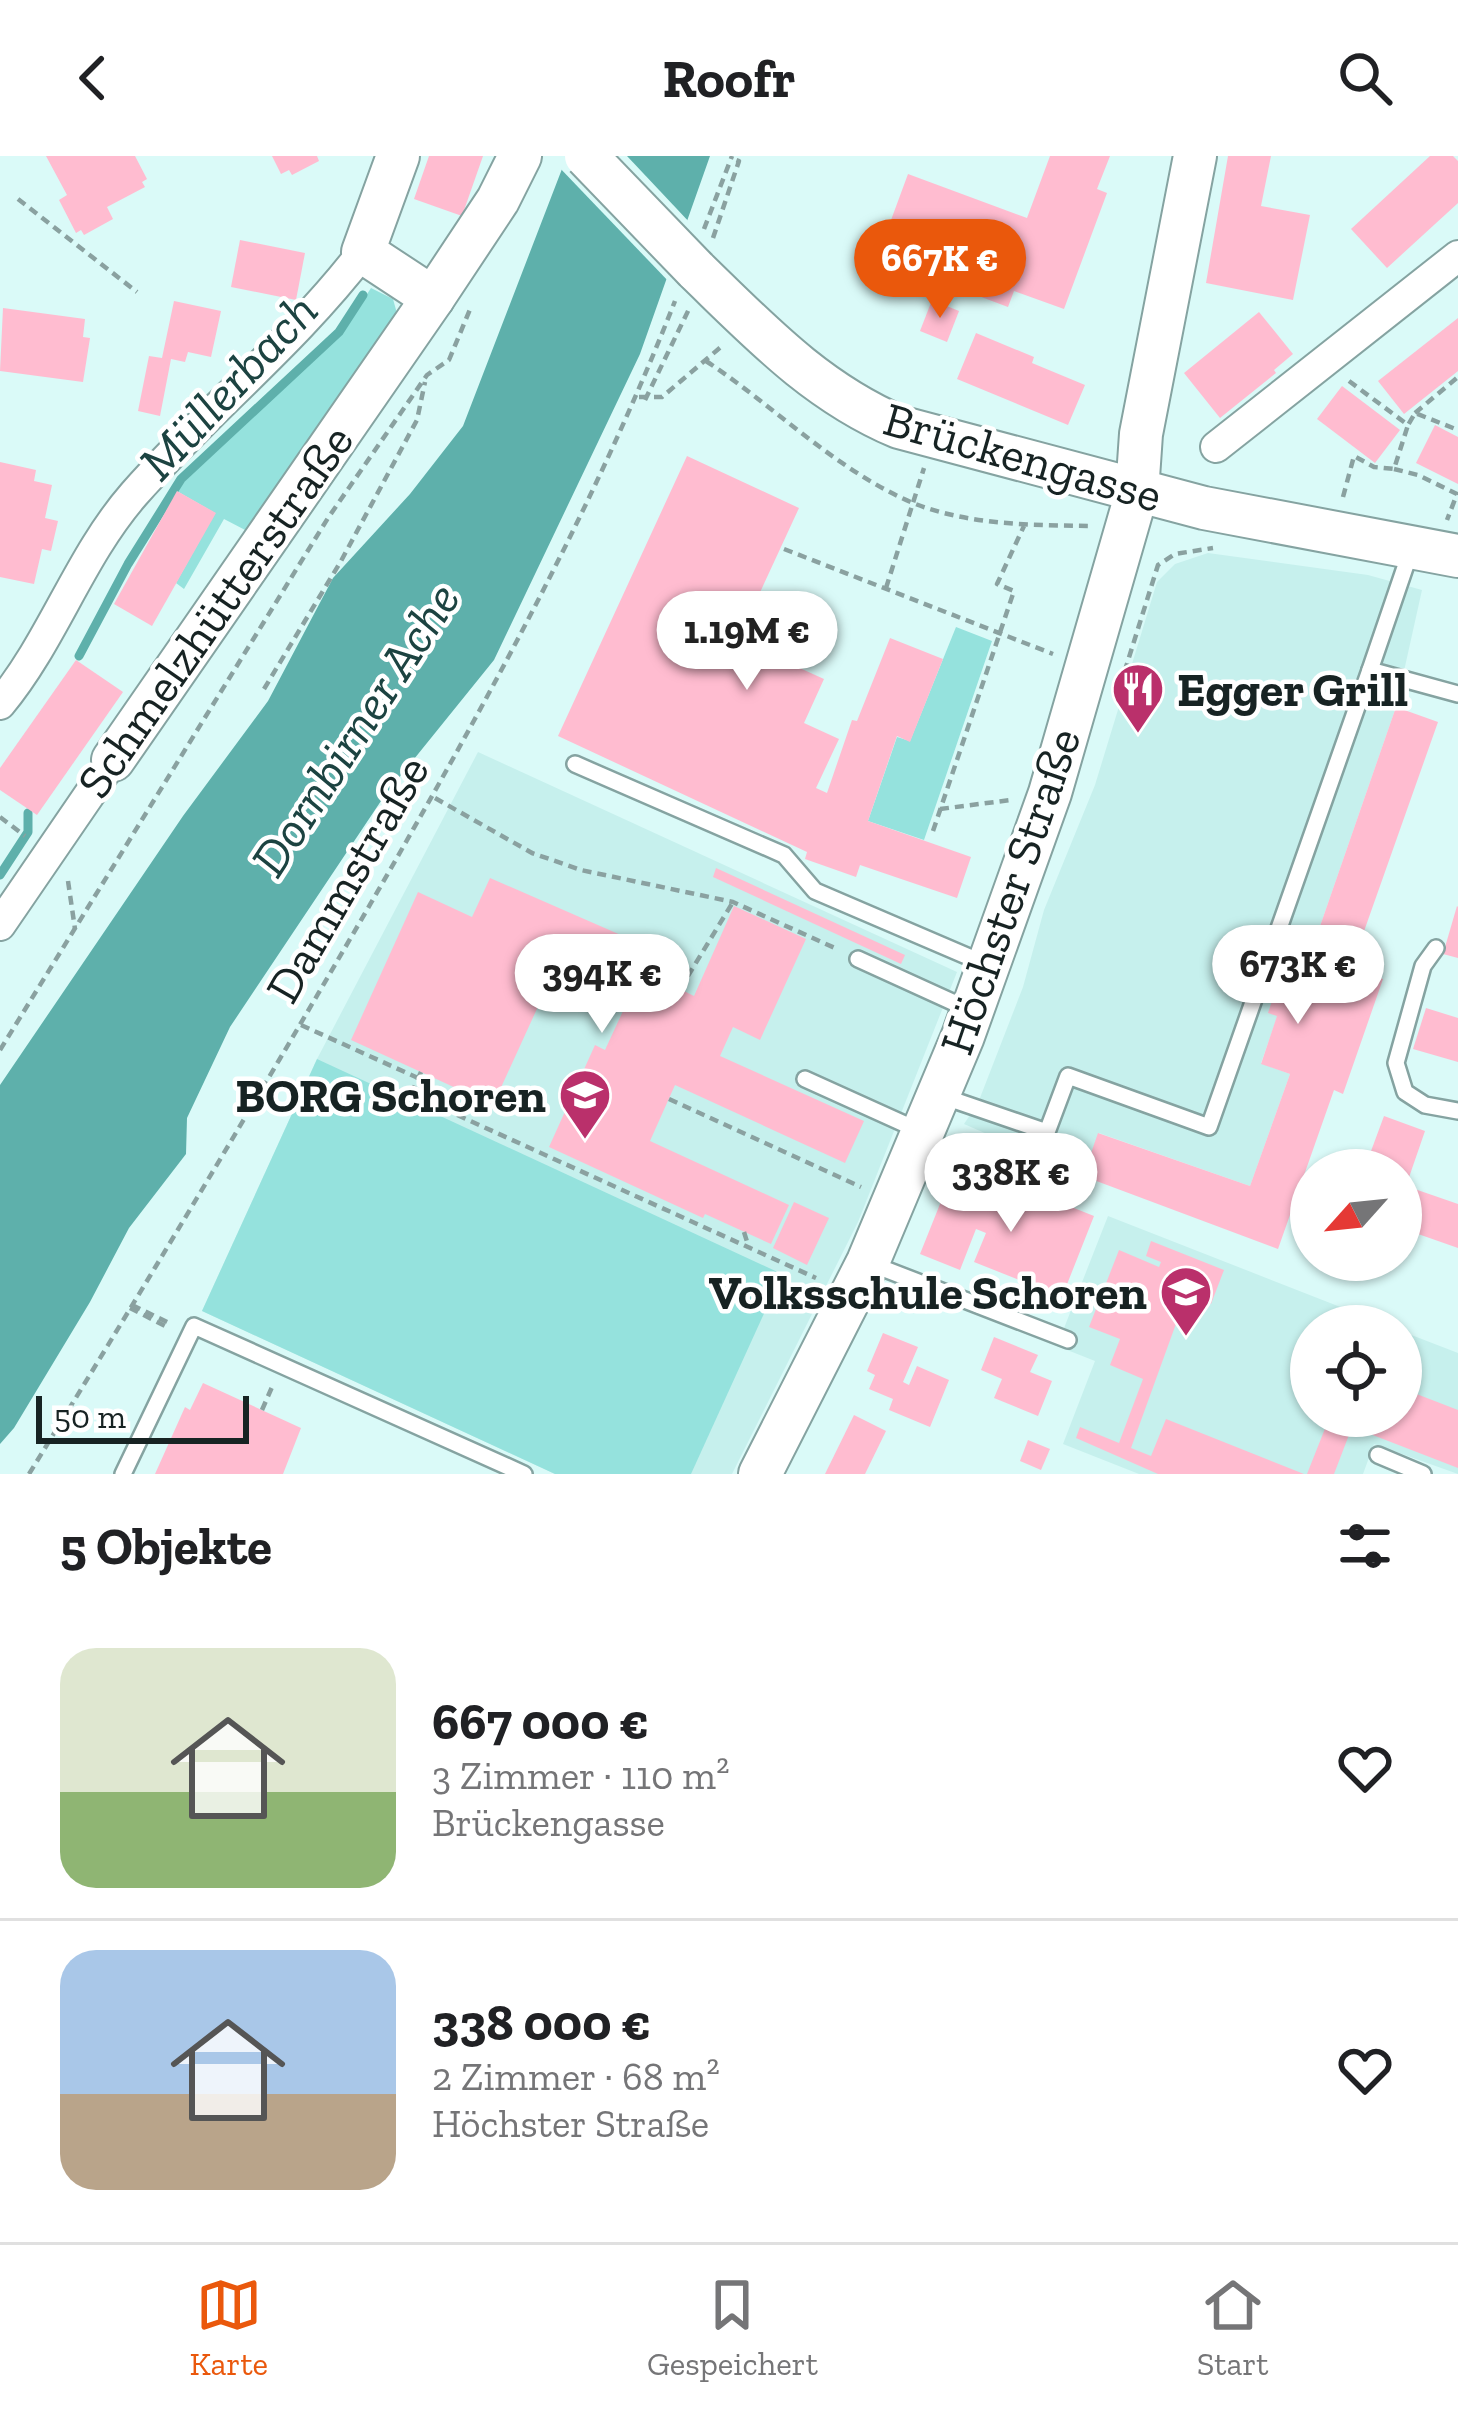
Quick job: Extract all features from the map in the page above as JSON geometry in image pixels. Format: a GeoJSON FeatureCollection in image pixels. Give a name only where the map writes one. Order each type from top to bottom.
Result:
{"type":"FeatureCollection","features":[{"type":"Feature","properties":{"kind":"street"},"geometry":{"type":"LineString","coordinates":[[0,704],[24,675],[106,532],[134,494],[290,339],[363,252],[398,156]]}},
{"type":"Feature","properties":{"kind":"street","name":"Schmelzhütterstraße"},"geometry":{"type":"LineString","coordinates":[[0,926],[433,298],[498,200],[520,156]]}},
{"type":"Feature","properties":{"kind":"street","name":"Brückengasse"},"geometry":{"type":"LineString","coordinates":[[586,156],[807,375],[876,418],[945,443],[1137,492],[1438,544]]}},
{"type":"Feature","properties":{"kind":"street","name":"Höchster Straße"},"geometry":{"type":"LineString","coordinates":[[760,1474],[868,1262],[973,1011],[1050,793],[1137,492],[1141,434],[1194,156]]}},
{"type":"Feature","properties":{"kind":"street"},"geometry":{"type":"LineString","coordinates":[[363,252],[433,298]]}},
{"type":"Feature","properties":{"kind":"street"},"geometry":{"type":"LineString","coordinates":[[1216,447],[1458,256]]}},
{"type":"Feature","properties":{"kind":"lane"},"geometry":{"type":"LineString","coordinates":[[806,1079],[931,1114],[1021,1123],[1046,1132],[1068,1076],[1208,1126],[1370,670],[1438,544]]}},
{"type":"Feature","properties":{"kind":"lane"},"geometry":{"type":"LineString","coordinates":[[1370,670],[1458,694]]}},
{"type":"Feature","properties":{"kind":"lane"},"geometry":{"type":"LineString","coordinates":[[575,764],[784,855],[815,891],[989,965]]}},
{"type":"Feature","properties":{"kind":"lane"},"geometry":{"type":"LineString","coordinates":[[1436,948],[1423,966],[1396,1063],[1405,1092],[1425,1105],[1458,1111]]}},
{"type":"Feature","properties":{"kind":"lane"},"geometry":{"type":"LineString","coordinates":[[858,959],[973,1011]]}},
{"type":"Feature","properties":{"kind":"lane"},"geometry":{"type":"LineString","coordinates":[[868,1262],[1068,1340]]}},
{"type":"Feature","properties":{"kind":"lane"},"geometry":{"type":"LineString","coordinates":[[123,1474],[194,1325],[524,1474]]}},
{"type":"Feature","properties":{"kind":"lane"},"geometry":{"type":"LineString","coordinates":[[1378,1455],[1424,1474]]}},
{"type":"Feature","properties":{"kind":"path","name":"Dammstraße"},"geometry":{"type":"LineString","coordinates":[[28,1474],[301,1025],[486,704],[642,399],[696,268],[732,157]]}},
{"type":"Feature","properties":{"kind":"path"},"geometry":{"type":"LineString","coordinates":[[730,338],[662,398],[642,399],[739,161],[732,157]]}},
{"type":"Feature","properties":{"kind":"path"},"geometry":{"type":"LineString","coordinates":[[18,199],[136,292]]}},
{"type":"Feature","properties":{"kind":"path"},"geometry":{"type":"LineString","coordinates":[[0,1050],[328,518],[427,375],[449,360],[478,292]]}},
{"type":"Feature","properties":{"kind":"path"},"geometry":{"type":"LineString","coordinates":[[1330,358],[1348,380],[1408,424]]}},
{"type":"Feature","properties":{"kind":"path"},"geometry":{"type":"LineString","coordinates":[[706,361],[871,481],[915,504],[986,521],[1088,526]]}},
{"type":"Feature","properties":{"kind":"path"},"geometry":{"type":"LineString","coordinates":[[264,689],[417,420],[427,375]]}},
{"type":"Feature","properties":{"kind":"path"},"geometry":{"type":"LineString","coordinates":[[1394,469],[1415,413],[1458,377]]}},
{"type":"Feature","properties":{"kind":"path"},"geometry":{"type":"LineString","coordinates":[[1415,413],[1458,430]]}},
{"type":"Feature","properties":{"kind":"path"},"geometry":{"type":"LineString","coordinates":[[1341,506],[1354,456],[1375,467],[1418,476],[1457,494],[1438,544]]}},
{"type":"Feature","properties":{"kind":"path"},"geometry":{"type":"LineString","coordinates":[[886,588],[925,464]]}},
{"type":"Feature","properties":{"kind":"path"},"geometry":{"type":"LineString","coordinates":[[933,831],[1014,591],[997,584],[1025,524]]}},
{"type":"Feature","properties":{"kind":"path"},"geometry":{"type":"LineString","coordinates":[[784,549],[1061,657]]}},
{"type":"Feature","properties":{"kind":"path"},"geometry":{"type":"LineString","coordinates":[[432,797],[548,859],[733,902],[858,959]]}},
{"type":"Feature","properties":{"kind":"path"},"geometry":{"type":"LineString","coordinates":[[940,809],[1016,800]]}},
{"type":"Feature","properties":{"kind":"path"},"geometry":{"type":"LineString","coordinates":[[0,817],[14,830]]}},
{"type":"Feature","properties":{"kind":"path"},"geometry":{"type":"LineString","coordinates":[[680,989],[733,902]]}},
{"type":"Feature","properties":{"kind":"path"},"geometry":{"type":"LineString","coordinates":[[301,1025],[420,1075],[411,1094],[816,1278]]}},
{"type":"Feature","properties":{"kind":"path"},"geometry":{"type":"LineString","coordinates":[[669,1099],[877,1194]]}},
{"type":"Feature","properties":{"kind":"path"},"geometry":{"type":"LineString","coordinates":[[992,1205],[1021,1123]]}},
{"type":"Feature","properties":{"kind":"path"},"geometry":{"type":"LineString","coordinates":[[744,1232],[749,1248]]}},
{"type":"Feature","properties":{"kind":"path"},"geometry":{"type":"LineString","coordinates":[[131,1306],[189,1336]]}},
{"type":"Feature","properties":{"kind":"shaded area"},"geometry":{"type":"Polygon","coordinates":[[[371,288],[393,299],[398,317],[249,532],[224,519],[184,589],[176,583],[215,513],[175,490],[341,334],[371,288]]]}},
{"type":"Feature","properties":{"kind":"shaded area"},"geometry":{"type":"Polygon","coordinates":[[[1208,553],[1368,575],[1422,590],[1396,707],[1318,932],[1308,929],[1261,1063],[1290,1074],[1250,1186],[1099,1133],[1083,1176],[964,1124],[978,1103],[1023,987],[1044,910],[1095,785],[1157,582],[1175,564],[1208,553]]]}},
{"type":"Feature","properties":{"kind":"shaded area"},"geometry":{"type":"Polygon","coordinates":[[[956,627],[992,641],[924,840],[868,821],[897,737],[910,741],[956,627]]]}},
{"type":"Feature","properties":{"kind":"shaded area","name":"BORG Schoren"},"geometry":{"type":"Polygon","coordinates":[[[478,752],[957,972],[858,1222],[732,1474],[555,1474],[202,1311],[317,1059],[478,752]]]}},
{"type":"Feature","properties":{"kind":"shaded area"},"geometry":{"type":"Polygon","coordinates":[[[317,1059],[782,1274],[691,1474],[555,1474],[202,1311],[317,1059]]]}},
{"type":"Feature","properties":{"kind":"shaded area","name":"Volksschule Schoren"},"geometry":{"type":"Polygon","coordinates":[[[1108,1216],[1335,1305],[1290,1305],[1290,1437],[1422,1437],[1422,1339],[1458,1353],[1458,1474],[1374,1444],[1363,1474],[1139,1474],[1063,1444],[1095,1361],[1057,1346],[1108,1216]]]}},
{"type":"Feature","properties":{"kind":"water","name":"Dornbirner Ache"},"geometry":{"type":"Polygon","coordinates":[[[567,156],[710,156],[640,354],[494,660],[385,795],[230,1027],[187,1118],[186,1154],[129,1228],[90,1302],[0,1444],[0,1085],[183,816],[268,701],[333,578],[410,494],[463,426],[567,156]]]}},
{"type":"Feature","properties":{"kind":"pier"},"geometry":{"type":"Polygon","coordinates":[[[561,156],[627,156],[692,225],[671,284],[557,165],[561,156]]]}},
{"type":"Feature","properties":{"kind":"building"},"geometry":{"type":"Polygon","coordinates":[[[46,156],[135,156],[147,179],[142,182],[145,187],[107,207],[113,219],[84,235],[81,230],[76,233],[59,200],[67,195],[46,156]]]}},
{"type":"Feature","properties":{"kind":"building"},"geometry":{"type":"Polygon","coordinates":[[[272,156],[317,156],[319,161],[292,175],[289,170],[281,174],[272,156]]]}},
{"type":"Feature","properties":{"kind":"building"},"geometry":{"type":"Polygon","coordinates":[[[429,156],[483,156],[462,216],[414,199],[429,156]]]}},
{"type":"Feature","properties":{"kind":"building"},"geometry":{"type":"Polygon","coordinates":[[[1050,156],[1110,156],[1097,189],[1107,193],[1064,309],[1014,291],[1008,307],[877,258],[908,174],[1027,218],[1050,156]]]}},
{"type":"Feature","properties":{"kind":"building"},"geometry":{"type":"Polygon","coordinates":[[[1228,156],[1271,156],[1261,206],[1310,215],[1293,300],[1206,283],[1228,156]]]}},
{"type":"Feature","properties":{"kind":"building"},"geometry":{"type":"Polygon","coordinates":[[[1430,156],[1453,156],[1458,161],[1458,203],[1387,268],[1351,229],[1430,156]]]}},
{"type":"Feature","properties":{"kind":"building"},"geometry":{"type":"Polygon","coordinates":[[[240,240],[305,253],[296,300],[231,287],[240,240]]]}},
{"type":"Feature","properties":{"kind":"building"},"geometry":{"type":"Polygon","coordinates":[[[932,300],[959,311],[947,342],[920,331],[932,300]]]}},
{"type":"Feature","properties":{"kind":"building"},"geometry":{"type":"Polygon","coordinates":[[[174,301],[221,311],[211,357],[188,352],[185,362],[171,359],[160,416],[138,411],[149,356],[162,358],[174,301]]]}},
{"type":"Feature","properties":{"kind":"building"},"geometry":{"type":"Polygon","coordinates":[[[3,308],[85,319],[83,337],[90,338],[83,382],[0,371],[3,308]]]}},
{"type":"Feature","properties":{"kind":"building"},"geometry":{"type":"Polygon","coordinates":[[[1259,312],[1293,354],[1220,418],[1184,373],[1259,312]]]}},
{"type":"Feature","properties":{"kind":"building"},"geometry":{"type":"Polygon","coordinates":[[[1458,318],[1458,371],[1404,414],[1378,381],[1458,318]]]}},
{"type":"Feature","properties":{"kind":"building"},"geometry":{"type":"Polygon","coordinates":[[[976,333],[1085,385],[1068,425],[957,379],[976,333]]]}},
{"type":"Feature","properties":{"kind":"building"},"geometry":{"type":"Polygon","coordinates":[[[1342,386],[1400,430],[1375,463],[1317,419],[1342,386]]]}},
{"type":"Feature","properties":{"kind":"building"},"geometry":{"type":"Polygon","coordinates":[[[1435,425],[1458,437],[1458,484],[1416,463],[1435,425]]]}},
{"type":"Feature","properties":{"kind":"building"},"geometry":{"type":"Polygon","coordinates":[[[687,456],[799,508],[738,640],[824,679],[804,723],[839,739],[816,788],[827,793],[852,720],[857,721],[890,638],[943,659],[910,742],[897,736],[868,821],[971,857],[957,898],[860,865],[856,877],[805,859],[807,852],[558,736],[687,456]]]}},
{"type":"Feature","properties":{"kind":"building"},"geometry":{"type":"Polygon","coordinates":[[[0,462],[36,470],[34,481],[52,485],[45,518],[58,521],[51,551],[42,549],[34,584],[0,577],[0,462]]]}},
{"type":"Feature","properties":{"kind":"building"},"geometry":{"type":"Polygon","coordinates":[[[177,491],[216,513],[152,626],[114,604],[177,491]]]}},
{"type":"Feature","properties":{"kind":"building"},"geometry":{"type":"Polygon","coordinates":[[[76,660],[123,692],[37,815],[0,790],[0,768],[76,660]]]}},
{"type":"Feature","properties":{"kind":"building"},"geometry":{"type":"Polygon","coordinates":[[[1396,707],[1438,722],[1351,968],[1383,979],[1343,1094],[1334,1090],[1313,1149],[1290,1149],[1290,1215],[1278,1249],[1083,1176],[1098,1133],[1250,1186],[1290,1074],[1261,1064],[1277,1016],[1268,1013],[1275,992],[1284,995],[1308,928],[1318,932],[1396,707]]]}},
{"type":"Feature","properties":{"kind":"building"},"geometry":{"type":"Polygon","coordinates":[[[716,868],[905,955],[901,964],[713,877],[716,868]]]}},
{"type":"Feature","properties":{"kind":"building"},"geometry":{"type":"Polygon","coordinates":[[[490,878],[678,960],[668,983],[694,996],[734,906],[806,939],[760,1040],[733,1027],[720,1056],[864,1121],[845,1163],[675,1085],[650,1141],[789,1205],[771,1244],[549,1147],[595,1045],[605,1050],[629,998],[557,965],[493,1105],[351,1040],[418,892],[472,917],[490,878]]]}},
{"type":"Feature","properties":{"kind":"building"},"geometry":{"type":"Polygon","coordinates":[[[1458,907],[1458,958],[1443,954],[1458,907]]]}},
{"type":"Feature","properties":{"kind":"building"},"geometry":{"type":"Polygon","coordinates":[[[1426,1008],[1458,1018],[1458,1062],[1413,1049],[1426,1008]]]}},
{"type":"Feature","properties":{"kind":"building"},"geometry":{"type":"Polygon","coordinates":[[[1384,1116],[1425,1131],[1419,1149],[1372,1149],[1384,1116]]]}},
{"type":"Feature","properties":{"kind":"building"},"geometry":{"type":"Polygon","coordinates":[[[1006,1181],[1094,1216],[1062,1297],[974,1262],[986,1233],[976,1229],[960,1270],[920,1254],[948,1184],[996,1206],[1006,1181]]]}},
{"type":"Feature","properties":{"kind":"building"},"geometry":{"type":"Polygon","coordinates":[[[1422,1192],[1458,1204],[1458,1248],[1422,1235],[1422,1192]]]}},
{"type":"Feature","properties":{"kind":"building"},"geometry":{"type":"Polygon","coordinates":[[[794,1202],[829,1218],[807,1265],[773,1248],[794,1202]]]}},
{"type":"Feature","properties":{"kind":"building"},"geometry":{"type":"Polygon","coordinates":[[[1151,1241],[1224,1270],[1211,1304],[1190,1296],[1131,1448],[1151,1456],[1166,1419],[1304,1474],[1158,1474],[1076,1438],[1080,1427],[1119,1443],[1143,1379],[1110,1365],[1120,1339],[1089,1327],[1119,1250],[1159,1267],[1161,1262],[1146,1256],[1151,1241]]]}},
{"type":"Feature","properties":{"kind":"building"},"geometry":{"type":"Polygon","coordinates":[[[883,1333],[918,1347],[903,1382],[909,1385],[917,1366],[949,1380],[930,1427],[889,1410],[893,1399],[869,1389],[875,1375],[867,1371],[883,1333]]]}},
{"type":"Feature","properties":{"kind":"building"},"geometry":{"type":"Polygon","coordinates":[[[994,1337],[1038,1355],[1030,1372],[1052,1381],[1038,1416],[994,1398],[1002,1379],[981,1370],[994,1337]]]}},
{"type":"Feature","properties":{"kind":"building"},"geometry":{"type":"Polygon","coordinates":[[[203,1383],[301,1428],[283,1474],[155,1474],[185,1407],[190,1410],[203,1383]]]}},
{"type":"Feature","properties":{"kind":"building"},"geometry":{"type":"Polygon","coordinates":[[[1422,1396],[1458,1410],[1458,1468],[1378,1437],[1422,1437],[1422,1396]]]}},
{"type":"Feature","properties":{"kind":"building"},"geometry":{"type":"Polygon","coordinates":[[[854,1415],[886,1431],[865,1474],[825,1474],[854,1415]]]}},
{"type":"Feature","properties":{"kind":"building"},"geometry":{"type":"Polygon","coordinates":[[[1322,1437],[1348,1437],[1334,1474],[1307,1474],[1322,1437]]]}},
{"type":"Feature","properties":{"kind":"building"},"geometry":{"type":"Polygon","coordinates":[[[1028,1440],[1050,1449],[1041,1470],[1020,1461],[1028,1440]]]}},
{"type":"Feature","properties":{"kind":"waterway","name":"Müllerbach"},"geometry":{"type":"LineString","coordinates":[[79,656],[181,479],[339,332],[363,295]]}},
{"type":"Feature","properties":{"kind":"waterway","name":"Müllerbach"},"geometry":{"type":"LineString","coordinates":[[0,875],[28,832],[28,813]]}},
{"type":"Feature","properties":{"kind":"place","name":"Egger Grill"},"geometry":{"type":"Point","coordinates":[1138,735]}},
{"type":"Feature","properties":{"kind":"place","name":"BORG Schoren"},"geometry":{"type":"Point","coordinates":[585,1141]}},
{"type":"Feature","properties":{"kind":"place","name":"Volksschule Schoren"},"geometry":{"type":"Point","coordinates":[1186,1338]}}]}
